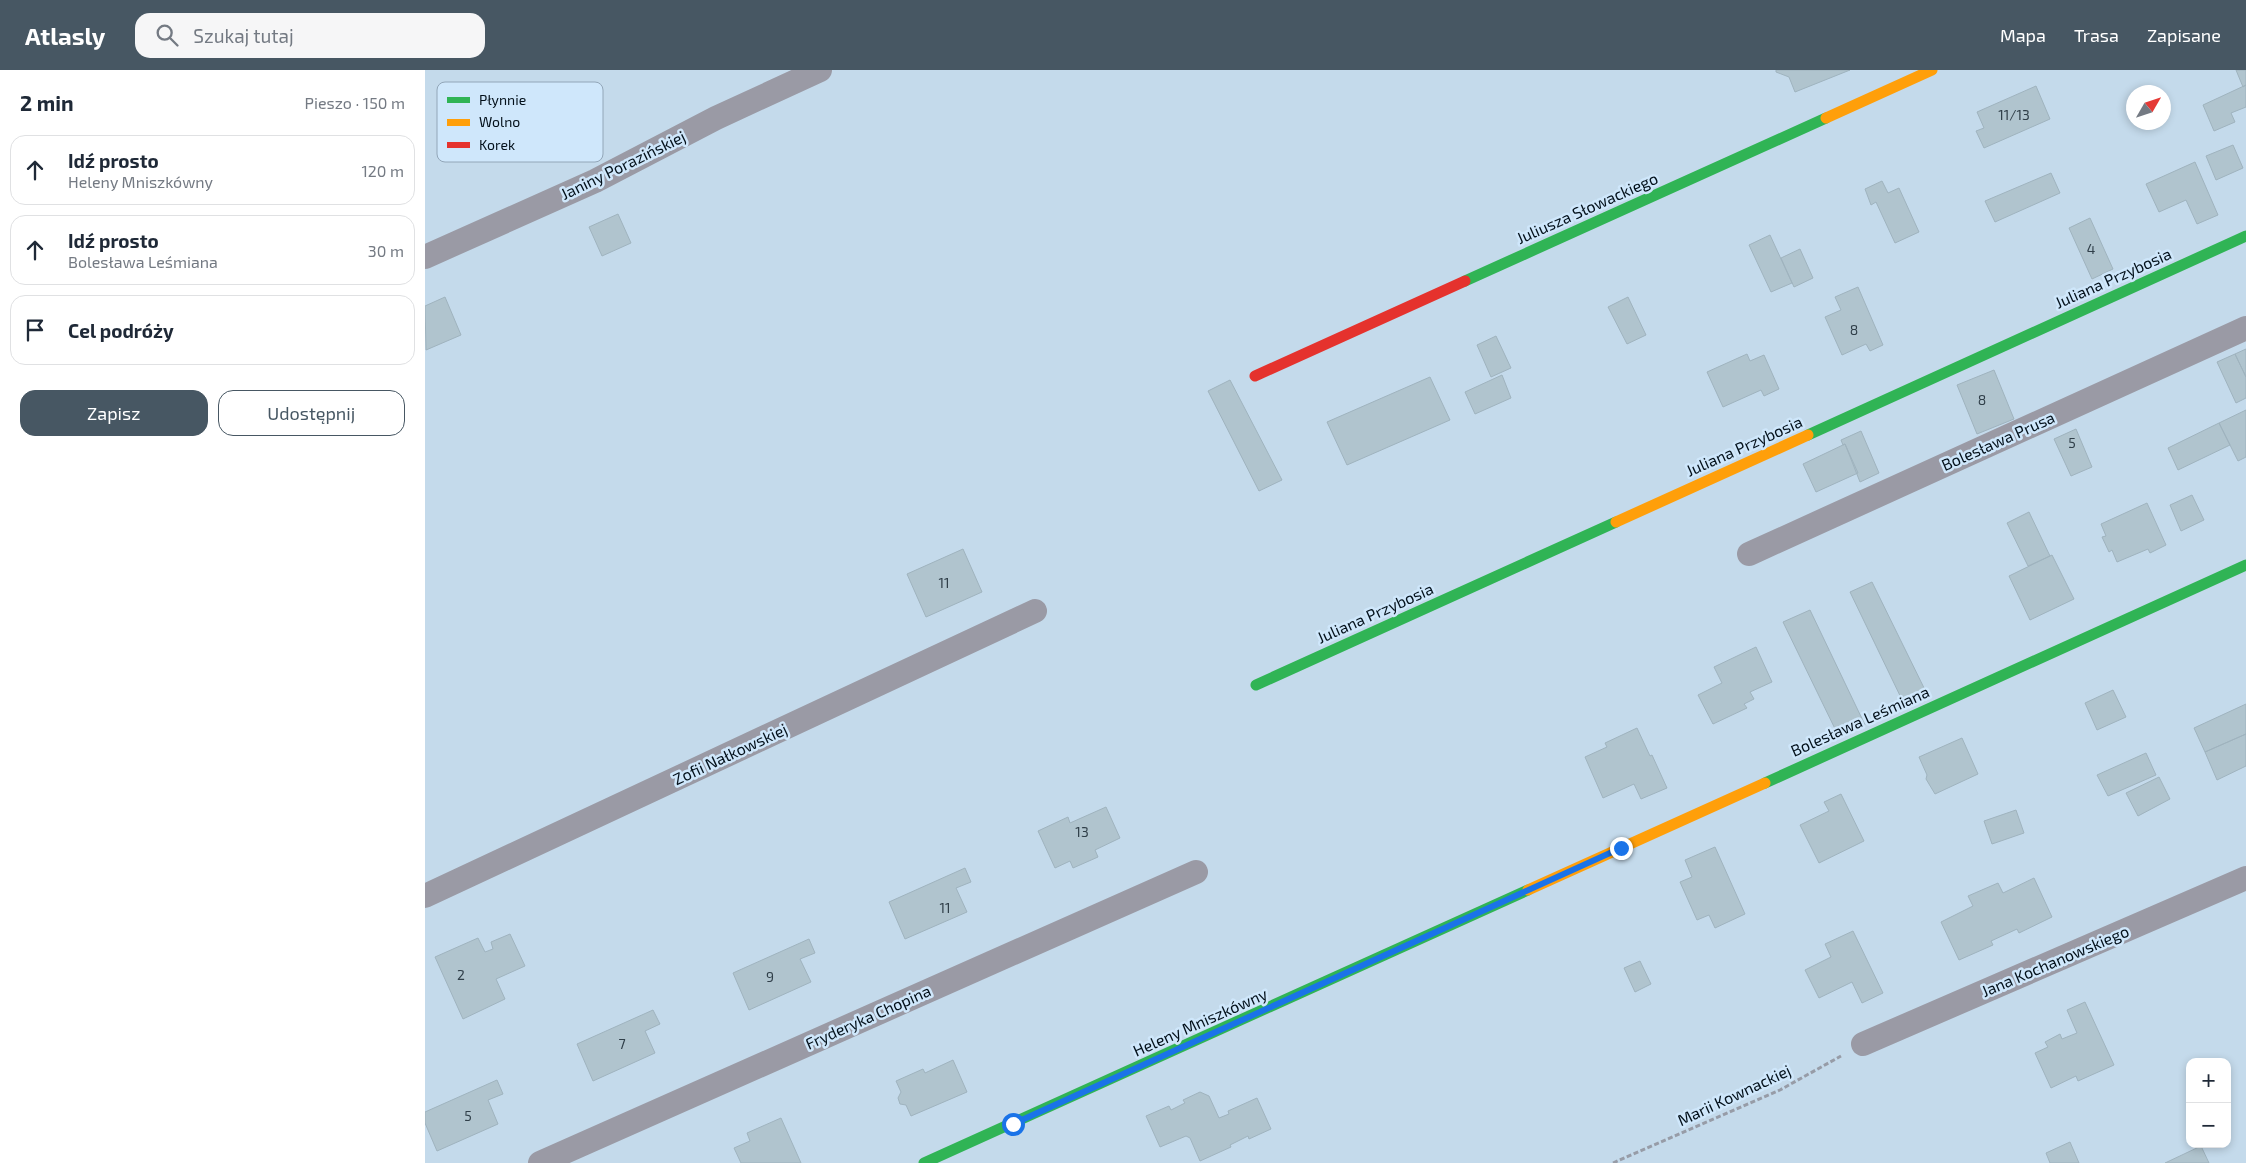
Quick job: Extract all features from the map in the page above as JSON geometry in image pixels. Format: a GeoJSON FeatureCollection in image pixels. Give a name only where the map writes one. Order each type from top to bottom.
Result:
{"type":"FeatureCollection","features":[{"type":"Feature","properties":{"kind":"street","name":"Janiny Porazińskiej"},"geometry":{"type":"LineString","coordinates":[[425,257],[595,181],[716,118],[820,70]]}},
{"type":"Feature","properties":{"kind":"street","name":"Juliusza Słowackiego"},"geometry":{"type":"LineString","coordinates":[[1255,376],[1932,70]]}},
{"type":"Feature","properties":{"kind":"street","name":"Juliana Przybosia"},"geometry":{"type":"LineString","coordinates":[[1256,686],[2246,236]]}},
{"type":"Feature","properties":{"kind":"street","name":"Bolesława Prusa"},"geometry":{"type":"LineString","coordinates":[[1749,554],[2246,328]]}},
{"type":"Feature","properties":{"kind":"street","name":"Bolesława Leśmiana"},"geometry":{"type":"LineString","coordinates":[[1489,909],[2246,565]]}},
{"type":"Feature","properties":{"kind":"street","name":"Zofii Nałkowskiej"},"geometry":{"type":"LineString","coordinates":[[425,896],[1035,611]]}},
{"type":"Feature","properties":{"kind":"street","name":"Fryderyka Chopina"},"geometry":{"type":"LineString","coordinates":[[540,1163],[1196,872]]}},
{"type":"Feature","properties":{"kind":"street","name":"Jana Kochanowskiego"},"geometry":{"type":"LineString","coordinates":[[1863,1044],[2246,878]]}},
{"type":"Feature","properties":{"kind":"street","name":"Heleny Mniszkówny"},"geometry":{"type":"LineString","coordinates":[[924,1163],[1489,909]]}},
{"type":"Feature","properties":{"kind":"path","name":"Marii Kownackiej"},"geometry":{"type":"LineString","coordinates":[[1613,1163],[1779,1090],[1863,1044]]}},
{"type":"Feature","properties":{"kind":"building"},"geometry":{"type":"Polygon","coordinates":[[[1776,70],[1850,70],[1795,92],[1789,77],[1776,72],[1776,70]]]}},
{"type":"Feature","properties":{"kind":"building"},"geometry":{"type":"Polygon","coordinates":[[[2236,70],[2246,70],[2246,85],[2243,87],[2236,70]]]}},
{"type":"Feature","properties":{"kind":"building"},"geometry":{"type":"Polygon","coordinates":[[[2246,85],[2246,107],[2231,113],[2235,122],[2214,131],[2203,105],[2246,85]]]}},
{"type":"Feature","properties":{"kind":"building"},"geometry":{"type":"Polygon","coordinates":[[[2036,86],[2050,119],[1984,148],[1976,131],[1984,128],[1977,112],[2036,86]]]}},
{"type":"Feature","properties":{"kind":"building"},"geometry":{"type":"Polygon","coordinates":[[[2233,145],[2243,168],[2216,180],[2206,156],[2233,145]]]}},
{"type":"Feature","properties":{"kind":"building"},"geometry":{"type":"Polygon","coordinates":[[[2195,162],[2218,215],[2197,224],[2186,200],[2159,212],[2146,184],[2195,162]]]}},
{"type":"Feature","properties":{"kind":"building"},"geometry":{"type":"Polygon","coordinates":[[[2051,173],[2060,193],[1995,222],[1985,201],[2051,173]]]}},
{"type":"Feature","properties":{"kind":"building"},"geometry":{"type":"Polygon","coordinates":[[[1882,181],[1888,193],[1899,188],[1919,232],[1895,243],[1876,202],[1871,205],[1865,189],[1882,181]]]}},
{"type":"Feature","properties":{"kind":"building"},"geometry":{"type":"Polygon","coordinates":[[[618,214],[631,243],[602,256],[589,227],[618,214]]]}},
{"type":"Feature","properties":{"kind":"building"},"geometry":{"type":"Polygon","coordinates":[[[2090,218],[2113,269],[2092,279],[2069,228],[2090,218]]]}},
{"type":"Feature","properties":{"kind":"building"},"geometry":{"type":"Polygon","coordinates":[[[1770,235],[1792,283],[1771,292],[1749,245],[1770,235]]]}},
{"type":"Feature","properties":{"kind":"building"},"geometry":{"type":"Polygon","coordinates":[[[1800,249],[1813,278],[1794,287],[1781,258],[1800,249]]]}},
{"type":"Feature","properties":{"kind":"building"},"geometry":{"type":"Polygon","coordinates":[[[1858,287],[1883,345],[1870,351],[1866,344],[1842,355],[1825,317],[1841,310],[1835,297],[1858,287]]]}},
{"type":"Feature","properties":{"kind":"building"},"geometry":{"type":"Polygon","coordinates":[[[445,297],[461,335],[426,350],[425,306],[445,297]]]}},
{"type":"Feature","properties":{"kind":"building"},"geometry":{"type":"Polygon","coordinates":[[[1628,297],[1646,335],[1627,344],[1608,307],[1628,297]]]}},
{"type":"Feature","properties":{"kind":"building"},"geometry":{"type":"Polygon","coordinates":[[[1496,336],[1511,368],[1491,377],[1477,345],[1496,336]]]}},
{"type":"Feature","properties":{"kind":"building"},"geometry":{"type":"Polygon","coordinates":[[[2246,349],[2246,377],[2235,354],[2246,349]]]}},
{"type":"Feature","properties":{"kind":"building"},"geometry":{"type":"Polygon","coordinates":[[[1747,354],[1750,361],[1764,355],[1779,389],[1764,396],[1761,390],[1723,407],[1707,372],[1747,354]]]}},
{"type":"Feature","properties":{"kind":"building"},"geometry":{"type":"Polygon","coordinates":[[[2235,354],[2246,377],[2246,398],[2236,403],[2217,362],[2235,354]]]}},
{"type":"Feature","properties":{"kind":"building"},"geometry":{"type":"Polygon","coordinates":[[[1994,370],[2014,419],[1977,434],[1957,385],[1994,370]]]}},
{"type":"Feature","properties":{"kind":"building"},"geometry":{"type":"Polygon","coordinates":[[[1502,375],[1511,398],[1475,414],[1465,392],[1502,375]]]}},
{"type":"Feature","properties":{"kind":"building"},"geometry":{"type":"Polygon","coordinates":[[[1430,377],[1450,420],[1347,465],[1327,422],[1430,377]]]}},
{"type":"Feature","properties":{"kind":"building"},"geometry":{"type":"Polygon","coordinates":[[[1230,380],[1282,480],[1259,491],[1208,391],[1230,380]]]}},
{"type":"Feature","properties":{"kind":"building"},"geometry":{"type":"Polygon","coordinates":[[[2246,410],[2246,457],[2238,461],[2219,423],[2246,410]]]}},
{"type":"Feature","properties":{"kind":"building"},"geometry":{"type":"Polygon","coordinates":[[[2219,423],[2230,445],[2178,470],[2168,448],[2219,423]]]}},
{"type":"Feature","properties":{"kind":"building"},"geometry":{"type":"Polygon","coordinates":[[[2076,429],[2092,467],[2071,476],[2054,439],[2076,429]]]}},
{"type":"Feature","properties":{"kind":"building"},"geometry":{"type":"Polygon","coordinates":[[[1861,431],[1879,473],[1860,482],[1845,444],[1843,445],[1841,440],[1861,431]]]}},
{"type":"Feature","properties":{"kind":"building"},"geometry":{"type":"Polygon","coordinates":[[[1845,444],[1858,473],[1816,492],[1803,464],[1845,444]]]}},
{"type":"Feature","properties":{"kind":"building"},"geometry":{"type":"Polygon","coordinates":[[[2192,495],[2204,520],[2181,531],[2170,505],[2192,495]]]}},
{"type":"Feature","properties":{"kind":"building"},"geometry":{"type":"Polygon","coordinates":[[[2147,503],[2166,545],[2150,553],[2148,549],[2117,562],[2112,550],[2109,552],[2102,537],[2106,536],[2101,524],[2147,503]]]}},
{"type":"Feature","properties":{"kind":"building"},"geometry":{"type":"Polygon","coordinates":[[[2029,512],[2050,556],[2028,566],[2007,523],[2029,512]]]}},
{"type":"Feature","properties":{"kind":"building"},"geometry":{"type":"Polygon","coordinates":[[[963,549],[982,592],[926,617],[907,574],[963,549]]]}},
{"type":"Feature","properties":{"kind":"building"},"geometry":{"type":"Polygon","coordinates":[[[2052,555],[2074,599],[2030,620],[2009,576],[2052,555]]]}},
{"type":"Feature","properties":{"kind":"building"},"geometry":{"type":"Polygon","coordinates":[[[1872,582],[1928,696],[1905,706],[1850,592],[1872,582]]]}},
{"type":"Feature","properties":{"kind":"building"},"geometry":{"type":"Polygon","coordinates":[[[1810,610],[1865,725],[1839,737],[1783,622],[1810,610]]]}},
{"type":"Feature","properties":{"kind":"building"},"geometry":{"type":"Polygon","coordinates":[[[1756,647],[1772,682],[1750,692],[1754,699],[1744,704],[1747,708],[1713,724],[1698,695],[1722,683],[1714,667],[1756,647]]]}},
{"type":"Feature","properties":{"kind":"building"},"geometry":{"type":"Polygon","coordinates":[[[2113,690],[2126,717],[2097,730],[2085,703],[2113,690]]]}},
{"type":"Feature","properties":{"kind":"building"},"geometry":{"type":"Polygon","coordinates":[[[2246,704],[2246,734],[2205,752],[2194,728],[2246,704]]]}},
{"type":"Feature","properties":{"kind":"building"},"geometry":{"type":"Polygon","coordinates":[[[1637,728],[1667,788],[1641,799],[1634,784],[1603,798],[1585,757],[1607,747],[1605,743],[1637,728]]]}},
{"type":"Feature","properties":{"kind":"building"},"geometry":{"type":"Polygon","coordinates":[[[2246,734],[2246,766],[2217,780],[2205,752],[2246,734]]]}},
{"type":"Feature","properties":{"kind":"building"},"geometry":{"type":"Polygon","coordinates":[[[1962,738],[1978,774],[1935,794],[1926,779],[1927,775],[1919,757],[1962,738]]]}},
{"type":"Feature","properties":{"kind":"building"},"geometry":{"type":"Polygon","coordinates":[[[2146,753],[2156,775],[2108,796],[2097,775],[2146,753]]]}},
{"type":"Feature","properties":{"kind":"building"},"geometry":{"type":"Polygon","coordinates":[[[2159,777],[2170,799],[2138,816],[2126,793],[2159,777]]]}},
{"type":"Feature","properties":{"kind":"building"},"geometry":{"type":"Polygon","coordinates":[[[1841,794],[1864,841],[1819,863],[1800,825],[1829,811],[1824,802],[1841,794]]]}},
{"type":"Feature","properties":{"kind":"building"},"geometry":{"type":"Polygon","coordinates":[[[1106,807],[1120,838],[1095,850],[1098,857],[1073,868],[1070,861],[1055,868],[1038,831],[1068,817],[1070,823],[1106,807]]]}},
{"type":"Feature","properties":{"kind":"building"},"geometry":{"type":"Polygon","coordinates":[[[2016,810],[2024,833],[1992,844],[1984,821],[2016,810]]]}},
{"type":"Feature","properties":{"kind":"building"},"geometry":{"type":"Polygon","coordinates":[[[1715,847],[1745,914],[1715,928],[1709,915],[1697,920],[1680,882],[1692,877],[1685,860],[1715,847]]]}},
{"type":"Feature","properties":{"kind":"building"},"geometry":{"type":"Polygon","coordinates":[[[965,868],[971,882],[956,888],[967,912],[905,939],[889,902],[965,868]]]}},
{"type":"Feature","properties":{"kind":"building"},"geometry":{"type":"Polygon","coordinates":[[[2034,878],[2052,917],[2019,933],[2017,929],[1991,941],[1993,945],[1959,960],[1941,922],[1973,906],[1968,896],[1998,883],[2003,893],[2034,878]]]}},
{"type":"Feature","properties":{"kind":"building"},"geometry":{"type":"Polygon","coordinates":[[[1853,931],[1883,993],[1862,1003],[1852,982],[1819,998],[1805,970],[1831,957],[1825,944],[1853,931]]]}},
{"type":"Feature","properties":{"kind":"building"},"geometry":{"type":"Polygon","coordinates":[[[510,934],[525,966],[496,979],[505,999],[463,1019],[435,957],[478,938],[485,952],[493,949],[491,942],[510,934]]]}},
{"type":"Feature","properties":{"kind":"building"},"geometry":{"type":"Polygon","coordinates":[[[809,939],[815,953],[800,959],[811,982],[749,1010],[733,973],[809,939]]]}},
{"type":"Feature","properties":{"kind":"building"},"geometry":{"type":"Polygon","coordinates":[[[1640,961],[1651,984],[1635,992],[1624,968],[1640,961]]]}},
{"type":"Feature","properties":{"kind":"building"},"geometry":{"type":"Polygon","coordinates":[[[2085,1002],[2114,1065],[2078,1081],[2076,1076],[2051,1088],[2035,1053],[2048,1047],[2045,1042],[2060,1034],[2062,1039],[2077,1033],[2067,1010],[2085,1002]]]}},
{"type":"Feature","properties":{"kind":"building"},"geometry":{"type":"Polygon","coordinates":[[[653,1010],[660,1024],[645,1031],[655,1053],[593,1081],[577,1044],[653,1010]]]}},
{"type":"Feature","properties":{"kind":"building"},"geometry":{"type":"Polygon","coordinates":[[[953,1060],[967,1092],[911,1116],[906,1105],[900,1104],[898,1098],[901,1092],[896,1081],[923,1069],[925,1073],[953,1060]]]}},
{"type":"Feature","properties":{"kind":"building"},"geometry":{"type":"Polygon","coordinates":[[[497,1080],[503,1094],[488,1100],[498,1124],[437,1151],[425,1123],[425,1112],[497,1080]]]}},
{"type":"Feature","properties":{"kind":"building"},"geometry":{"type":"Polygon","coordinates":[[[1200,1092],[1209,1096],[1219,1118],[1229,1114],[1228,1111],[1257,1098],[1271,1129],[1249,1139],[1248,1136],[1230,1145],[1231,1147],[1200,1161],[1190,1138],[1186,1136],[1160,1147],[1146,1116],[1169,1106],[1171,1110],[1185,1103],[1183,1100],[1200,1092]]]}},
{"type":"Feature","properties":{"kind":"building"},"geometry":{"type":"Polygon","coordinates":[[[781,1118],[801,1163],[741,1163],[734,1148],[750,1141],[747,1133],[781,1118]]]}},
{"type":"Feature","properties":{"kind":"building"},"geometry":{"type":"Polygon","coordinates":[[[2070,1142],[2079,1163],[2050,1163],[2046,1153],[2070,1142]]]}},
{"type":"Feature","properties":{"kind":"building"},"geometry":{"type":"Polygon","coordinates":[[[2197,1148],[2202,1148],[2209,1163],[2165,1163],[2197,1148]]]}},
{"type":"Feature","properties":{"kind":"traffic: fast"},"geometry":{"type":"LineString","coordinates":[[1465,281],[1826,118]]}},
{"type":"Feature","properties":{"kind":"traffic: fast"},"geometry":{"type":"LineString","coordinates":[[1808,435],[2246,236]]}},
{"type":"Feature","properties":{"kind":"traffic: fast"},"geometry":{"type":"LineString","coordinates":[[1256,685],[1616,522]]}},
{"type":"Feature","properties":{"kind":"traffic: fast"},"geometry":{"type":"LineString","coordinates":[[1765,783],[2246,565]]}},
{"type":"Feature","properties":{"kind":"traffic: fast"},"geometry":{"type":"LineString","coordinates":[[924,1163],[1528,890]]}},
{"type":"Feature","properties":{"kind":"traffic: slow"},"geometry":{"type":"LineString","coordinates":[[1826,118],[1932,70]]}},
{"type":"Feature","properties":{"kind":"traffic: slow"},"geometry":{"type":"LineString","coordinates":[[1616,522],[1808,435]]}},
{"type":"Feature","properties":{"kind":"traffic: slow"},"geometry":{"type":"LineString","coordinates":[[1528,890],[1765,783]]}},
{"type":"Feature","properties":{"kind":"traffic: jam"},"geometry":{"type":"LineString","coordinates":[[1255,376],[1465,281]]}},
{"type":"Feature","properties":{"kind":"route"},"geometry":{"type":"LineString","coordinates":[[1013,1124],[1621,848]]}}]}
